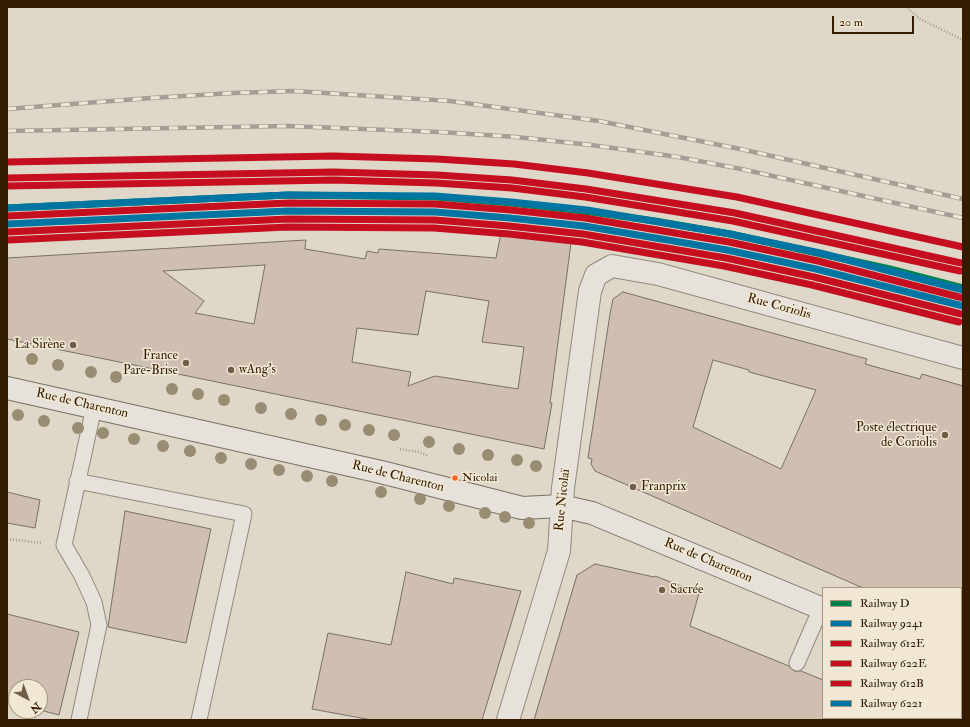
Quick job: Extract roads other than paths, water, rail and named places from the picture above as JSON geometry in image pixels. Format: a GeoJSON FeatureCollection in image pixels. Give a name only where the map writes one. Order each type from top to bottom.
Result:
{"type":"FeatureCollection","features":[{"type":"Feature","properties":{"kind":"main road","name":"Rue Coriolis"},"geometry":{"type":"LineString","coordinates":[[596,275],[612,266],[658,274],[963,358]]}},
{"type":"Feature","properties":{"kind":"main road","name":"Rue Nicolaï"},"geometry":{"type":"LineString","coordinates":[[508,720],[559,551],[562,506],[590,291],[596,275]]}},
{"type":"Feature","properties":{"kind":"main road","name":"Rue de Charenton"},"geometry":{"type":"LineString","coordinates":[[7,388],[381,472],[522,508],[562,506],[592,513],[822,608]]}},
{"type":"Feature","properties":{"kind":"lane"},"geometry":{"type":"LineString","coordinates":[[79,720],[98,625],[94,602],[82,576],[64,545],[94,407]]}},
{"type":"Feature","properties":{"kind":"lane"},"geometry":{"type":"LineString","coordinates":[[77,481],[244,514],[199,720]]}},
{"type":"Feature","properties":{"kind":"lane"},"geometry":{"type":"LineString","coordinates":[[797,663],[822,608]]}},
{"type":"Feature","properties":{"kind":"railway"},"geometry":{"type":"LineString","coordinates":[[7,109],[151,98],[294,91],[450,101],[599,121],[745,150],[963,199]]}},
{"type":"Feature","properties":{"kind":"railway"},"geometry":{"type":"LineString","coordinates":[[7,131],[287,126],[439,132],[516,137],[591,145],[678,157],[741,169],[963,218]]}},
{"type":"Feature","properties":{"kind":"rail line","name":"622E"},"geometry":{"type":"LineString","coordinates":[[7,162],[334,156],[437,159],[514,164],[588,173],[737,197],[963,247]]}},
{"type":"Feature","properties":{"kind":"rail line","name":"612E"},"geometry":{"type":"LineString","coordinates":[[7,178],[334,172],[437,175],[512,180],[586,189],[735,213],[961,263]]}},
{"type":"Feature","properties":{"kind":"rail line","name":"612B"},"geometry":{"type":"LineString","coordinates":[[7,186],[334,180],[436,183],[512,188],[585,197],[733,221],[960,271]]}},
{"type":"Feature","properties":{"kind":"rail line","name":"D"},"geometry":{"type":"LineString","coordinates":[[7,208],[288,195],[436,197],[511,203],[655,221],[730,234],[890,269],[963,288]]}},
{"type":"Feature","properties":{"kind":"rail line","name":"6221"},"geometry":{"type":"LineString","coordinates":[[7,208],[288,195],[435,196],[511,202],[587,210],[730,234],[820,253],[963,290]]}},
{"type":"Feature","properties":{"kind":"rail line","name":"622E"},"geometry":{"type":"LineString","coordinates":[[7,216],[288,203],[435,204],[511,210],[585,218],[729,242],[818,261],[963,298]]}},
{"type":"Feature","properties":{"kind":"rail line","name":"9241"},"geometry":{"type":"LineString","coordinates":[[7,224],[288,211],[435,212],[510,218],[584,226],[727,250],[816,269],[963,306]]}},
{"type":"Feature","properties":{"kind":"rail line","name":"612E"},"geometry":{"type":"LineString","coordinates":[[7,232],[288,219],[435,220],[509,226],[583,234],[726,258],[814,277],[961,314]]}},
{"type":"Feature","properties":{"kind":"rail line","name":"612B"},"geometry":{"type":"LineString","coordinates":[[8,240],[288,227],[434,228],[509,234],[582,242],[724,266],[812,285],[959,322]]}},
{"type":"Feature","properties":{"kind":"place","name":"La Sirène"},"geometry":{"type":"Point","coordinates":[73,345]}},
{"type":"Feature","properties":{"kind":"place","name":"France Pare-Brise"},"geometry":{"type":"Point","coordinates":[186,363]}},
{"type":"Feature","properties":{"kind":"place","name":"wAng’s"},"geometry":{"type":"Point","coordinates":[231,370]}},
{"type":"Feature","properties":{"kind":"place","name":"Poste électrique de Coriolis"},"geometry":{"type":"Point","coordinates":[945,435]}},
{"type":"Feature","properties":{"kind":"place","name":"Nicolai"},"geometry":{"type":"Point","coordinates":[455,478]}},
{"type":"Feature","properties":{"kind":"place","name":"Franprix"},"geometry":{"type":"Point","coordinates":[633,487]}},
{"type":"Feature","properties":{"kind":"place","name":"Sacrée"},"geometry":{"type":"Point","coordinates":[662,590]}}]}
